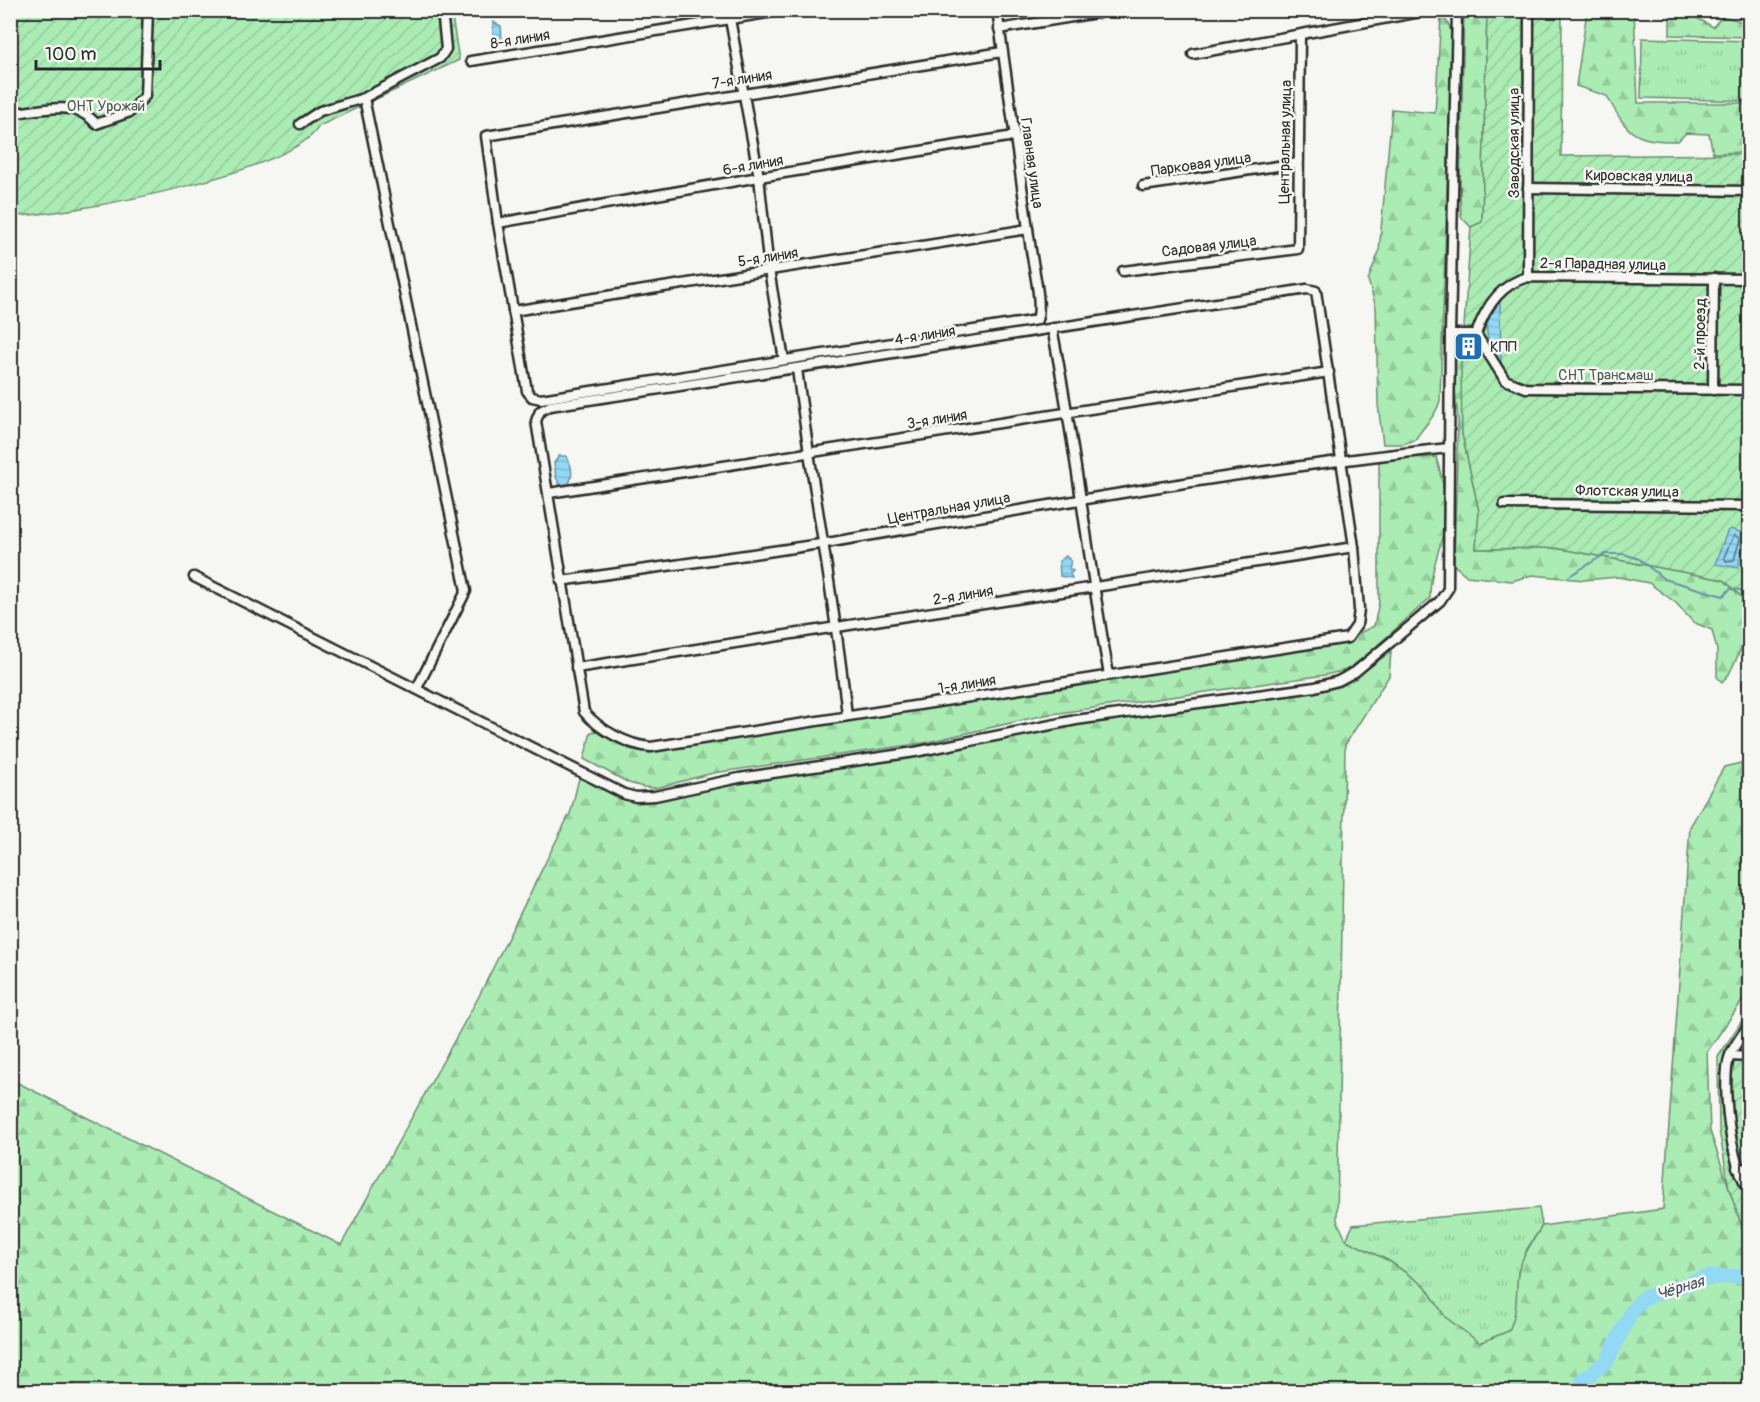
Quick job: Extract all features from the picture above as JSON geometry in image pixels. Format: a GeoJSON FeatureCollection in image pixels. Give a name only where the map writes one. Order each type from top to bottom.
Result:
{"type":"FeatureCollection","features":[{"type":"Feature","properties":{"kind":"street"},"geometry":{"type":"LineString","coordinates":[[10,114],[61,107],[88,114],[96,124],[130,112],[145,96],[148,10]]}},
{"type":"Feature","properties":{"kind":"street"},"geometry":{"type":"LineString","coordinates":[[300,124],[320,111],[364,98],[440,58],[446,49],[442,10]]}},
{"type":"Feature","properties":{"kind":"street","name":"8-я линия"},"geometry":{"type":"LineString","coordinates":[[471,61],[786,10]]}},
{"type":"Feature","properties":{"kind":"street","name":"Главная улица"},"geometry":{"type":"LineString","coordinates":[[784,360],[1037,320],[1040,312],[996,10]]}},
{"type":"Feature","properties":{"kind":"street"},"geometry":{"type":"LineString","coordinates":[[999,29],[1115,10]]}},
{"type":"Feature","properties":{"kind":"street"},"geometry":{"type":"LineString","coordinates":[[1193,54],[1431,10]]}},
{"type":"Feature","properties":{"kind":"street"},"geometry":{"type":"LineString","coordinates":[[194,577],[624,794],[636,797],[915,752],[1076,720],[1315,687],[1338,681],[1369,662],[1440,601],[1448,589],[1450,334],[1457,10]]}},
{"type":"Feature","properties":{"kind":"street","name":"Заводская улица"},"geometry":{"type":"LineString","coordinates":[[1528,10],[1528,277]]}},
{"type":"Feature","properties":{"kind":"street"},"geometry":{"type":"LineString","coordinates":[[498,223],[527,391],[532,397],[541,399],[784,360],[769,270],[759,177],[730,19]]}},
{"type":"Feature","properties":{"kind":"street","name":"Центральная улица"},"geometry":{"type":"LineString","coordinates":[[1298,249],[1300,36]]}},
{"type":"Feature","properties":{"kind":"street","name":"7-я линия"},"geometry":{"type":"LineString","coordinates":[[498,223],[486,136],[1002,52]]}},
{"type":"Feature","properties":{"kind":"street"},"geometry":{"type":"LineString","coordinates":[[364,98],[466,591],[417,688]]}},
{"type":"Feature","properties":{"kind":"street","name":"6-я линия"},"geometry":{"type":"LineString","coordinates":[[498,223],[759,177],[1014,136]]}},
{"type":"Feature","properties":{"kind":"street","name":"Парковая улица"},"geometry":{"type":"LineString","coordinates":[[1143,186],[1298,163]]}},
{"type":"Feature","properties":{"kind":"street","name":"Кировская улица"},"geometry":{"type":"LineString","coordinates":[[1527,188],[1749,191]]}},
{"type":"Feature","properties":{"kind":"street","name":"5-я линия"},"geometry":{"type":"LineString","coordinates":[[513,311],[1028,229]]}},
{"type":"Feature","properties":{"kind":"street","name":"Садовая улица"},"geometry":{"type":"LineString","coordinates":[[1123,271],[1298,249]]}},
{"type":"Feature","properties":{"kind":"street","name":"2-я Парадная улица"},"geometry":{"type":"LineString","coordinates":[[1476,334],[1481,320],[1506,285],[1528,277],[1749,279]]}},
{"type":"Feature","properties":{"kind":"street","name":"2-й проезд"},"geometry":{"type":"LineString","coordinates":[[1713,390],[1714,278]]}},
{"type":"Feature","properties":{"kind":"street","name":"4-я линия"},"geometry":{"type":"LineString","coordinates":[[549,493],[536,421],[540,411],[550,406],[1052,328],[1307,289],[1316,291],[1329,372]]}},
{"type":"Feature","properties":{"kind":"street"},"geometry":{"type":"LineString","coordinates":[[1052,328],[1069,413],[1093,588],[1109,675]]}},
{"type":"Feature","properties":{"kind":"street"},"geometry":{"type":"LineString","coordinates":[[1450,334],[1476,334],[1504,380],[1526,388],[1749,390]]}},
{"type":"Feature","properties":{"kind":"street"},"geometry":{"type":"LineString","coordinates":[[797,369],[822,543],[838,625],[848,716]]}},
{"type":"Feature","properties":{"kind":"street"},"geometry":{"type":"LineString","coordinates":[[1329,372],[1354,547]]}},
{"type":"Feature","properties":{"kind":"street","name":"3-я линия"},"geometry":{"type":"LineString","coordinates":[[549,493],[1329,372]]}},
{"type":"Feature","properties":{"kind":"street","name":"Центральная улица"},"geometry":{"type":"LineString","coordinates":[[561,581],[822,543],[1082,499],[1341,461],[1449,448]]}},
{"type":"Feature","properties":{"kind":"street"},"geometry":{"type":"LineString","coordinates":[[549,493],[576,668]]}},
{"type":"Feature","properties":{"kind":"street","name":"Флотская улица"},"geometry":{"type":"LineString","coordinates":[[1504,504],[1749,506]]}},
{"type":"Feature","properties":{"kind":"street","name":"2-я линия"},"geometry":{"type":"LineString","coordinates":[[576,668],[838,625],[1354,547]]}},
{"type":"Feature","properties":{"kind":"street","name":"1-я линия"},"geometry":{"type":"LineString","coordinates":[[576,668],[584,711],[592,721],[637,746],[651,747],[1348,638],[1358,625],[1359,609],[1354,547]]}},
{"type":"Feature","properties":{"kind":"street"},"geometry":{"type":"LineString","coordinates":[[1749,1023],[1730,1056],[1727,1075],[1729,1134],[1737,1168],[1749,1190]]}},
{"type":"Feature","properties":{"kind":"street"},"geometry":{"type":"LineString","coordinates":[[1730,1056],[1749,1057]]}},
{"type":"Feature","properties":{"kind":"street"},"geometry":{"type":"LineString","coordinates":[[1737,1168],[1749,1169]]}},
{"type":"Feature","properties":{"kind":"green space","name":"ОНТ Урожай"},"geometry":{"type":"Polygon","coordinates":[[[11,11],[451,11],[459,60],[319,126],[301,143],[268,160],[225,175],[126,200],[79,209],[11,216],[11,11]]]}},
{"type":"Feature","properties":{"kind":"green space"},"geometry":{"type":"Polygon","coordinates":[[[1464,11],[1487,11],[1482,222],[1471,227],[1461,217],[1460,189],[1464,11]]]}},
{"type":"Feature","properties":{"kind":"green space","name":"СНТ Трансмаш"},"geometry":{"type":"Polygon","coordinates":[[[1487,11],[1562,11],[1561,156],[1749,154],[1749,604],[1724,580],[1556,548],[1476,549],[1479,511],[1462,434],[1461,368],[1471,227],[1482,222],[1487,11]]]}},
{"type":"Feature","properties":{"kind":"green space"},"geometry":{"type":"Polygon","coordinates":[[[1587,11],[1634,11],[1638,103],[1749,103],[1749,152],[1713,153],[1709,134],[1686,133],[1678,141],[1642,137],[1627,127],[1607,96],[1576,86],[1587,11]]]}},
{"type":"Feature","properties":{"kind":"green space"},"geometry":{"type":"Polygon","coordinates":[[[1670,11],[1689,11],[1713,27],[1722,16],[1743,22],[1741,11],[1749,11],[1749,37],[1670,35],[1670,11]]]}},
{"type":"Feature","properties":{"kind":"green space"},"geometry":{"type":"Polygon","coordinates":[[[1441,16],[1449,25],[1452,44],[1440,401],[1432,417],[1415,440],[1403,444],[1383,444],[1378,404],[1376,307],[1368,280],[1379,252],[1392,109],[1435,113],[1441,16]]]}},
{"type":"Feature","properties":{"kind":"green space"},"geometry":{"type":"Polygon","coordinates":[[[1642,38],[1749,41],[1749,101],[1641,98],[1642,38]]]}},
{"type":"Feature","properties":{"kind":"green space"},"geometry":{"type":"Polygon","coordinates":[[[1458,345],[1462,347],[1462,434],[1479,511],[1476,549],[1556,548],[1724,580],[1749,604],[1749,633],[1729,674],[1722,682],[1717,677],[1717,650],[1712,630],[1693,622],[1676,603],[1649,583],[1618,577],[1584,580],[1532,575],[1512,581],[1467,576],[1454,565],[1458,421],[1453,370],[1458,345]]]}},
{"type":"Feature","properties":{"kind":"green space"},"geometry":{"type":"Polygon","coordinates":[[[1436,457],[1444,492],[1445,519],[1431,580],[1430,598],[1362,659],[1346,670],[1325,675],[1045,715],[924,743],[713,773],[656,788],[629,783],[584,759],[591,732],[597,731],[629,749],[649,753],[1351,637],[1374,626],[1379,602],[1379,459],[1436,457]]]}},
{"type":"Feature","properties":{"kind":"green space"},"geometry":{"type":"Polygon","coordinates":[[[1749,636],[1749,770],[1742,685],[1749,636]]]}},
{"type":"Feature","properties":{"kind":"green space"},"geometry":{"type":"Polygon","coordinates":[[[1391,652],[1389,676],[1345,745],[1337,1220],[1346,1240],[1389,1261],[1426,1287],[1445,1317],[1480,1343],[1509,1331],[1515,1309],[1518,1274],[1522,1261],[1542,1226],[1663,1209],[1690,827],[1724,767],[1741,763],[1750,822],[1749,991],[1707,1052],[1710,1131],[1749,1247],[1749,1391],[11,1391],[10,1079],[341,1245],[478,998],[571,811],[580,774],[625,796],[653,800],[814,770],[953,750],[1004,736],[1342,686],[1391,652]]]}},
{"type":"Feature","properties":{"kind":"green space"},"geometry":{"type":"Polygon","coordinates":[[[1749,1010],[1749,1247],[1729,1189],[1719,1130],[1718,1057],[1749,1010]]]}},
{"type":"Feature","properties":{"kind":"green space"},"geometry":{"type":"Polygon","coordinates":[[[1539,1208],[1542,1226],[1527,1249],[1518,1272],[1516,1313],[1509,1331],[1479,1343],[1445,1317],[1426,1287],[1389,1261],[1346,1240],[1353,1225],[1539,1208]]]}},
{"type":"Feature","properties":{"kind":"water"},"geometry":{"type":"Polygon","coordinates":[[[493,22],[501,26],[502,40],[493,41],[493,22]]]}},
{"type":"Feature","properties":{"kind":"water"},"geometry":{"type":"Polygon","coordinates":[[[1500,301],[1501,368],[1487,334],[1489,317],[1500,301]]]}},
{"type":"Feature","properties":{"kind":"water"},"geometry":{"type":"Polygon","coordinates":[[[559,456],[566,456],[570,463],[572,474],[568,485],[560,485],[556,477],[554,463],[559,456]]]}},
{"type":"Feature","properties":{"kind":"water"},"geometry":{"type":"Polygon","coordinates":[[[1730,529],[1743,533],[1746,537],[1738,568],[1715,564],[1730,529]]]}},
{"type":"Feature","properties":{"kind":"water"},"geometry":{"type":"Polygon","coordinates":[[[1066,556],[1071,561],[1069,569],[1073,571],[1070,574],[1072,578],[1060,576],[1059,561],[1066,556]]]}},
{"type":"Feature","properties":{"kind":"waterway"},"geometry":{"type":"LineString","coordinates":[[1568,577],[1605,554],[1624,554],[1639,559],[1664,579],[1723,596],[1730,589],[1750,591]]}},
{"type":"Feature","properties":{"kind":"waterway","name":"Чёрная"},"geometry":{"type":"LineString","coordinates":[[1582,1381],[1607,1361],[1632,1311],[1643,1298],[1709,1277],[1750,1276]]}},
{"type":"Feature","properties":{"kind":"place","name":"КПП"},"geometry":{"type":"Point","coordinates":[1469,347]}}]}
